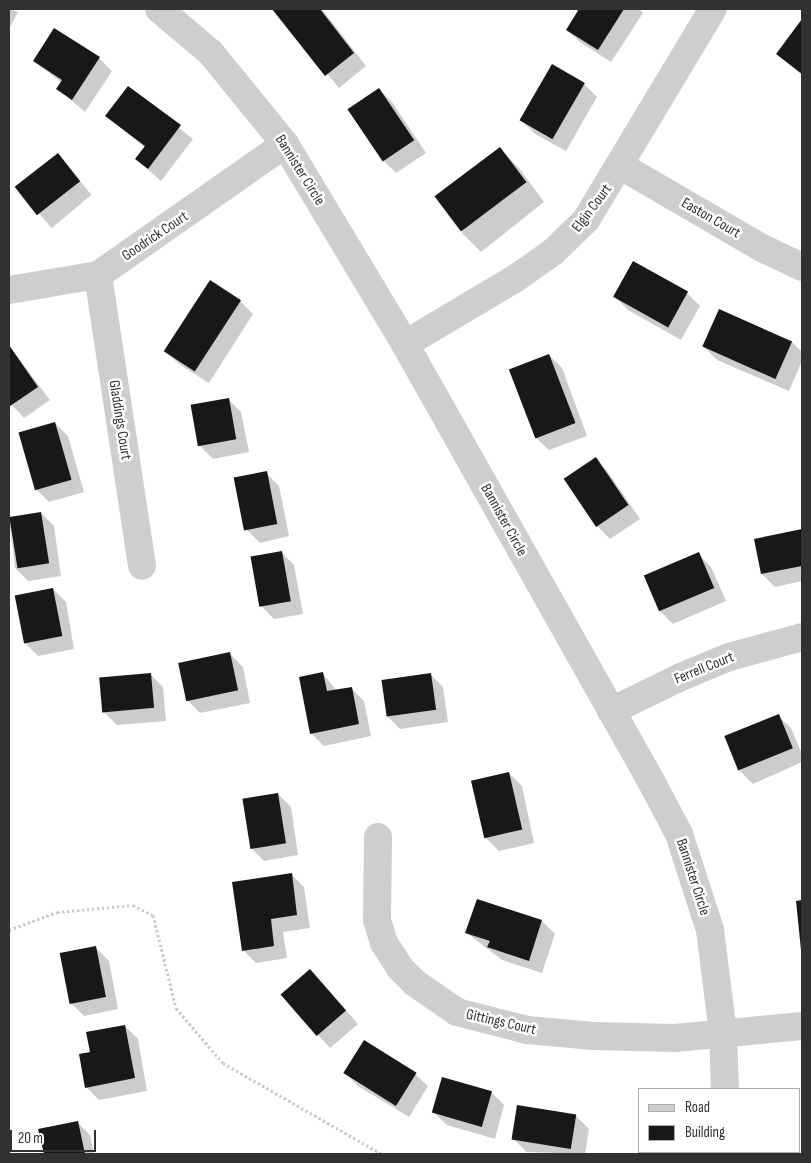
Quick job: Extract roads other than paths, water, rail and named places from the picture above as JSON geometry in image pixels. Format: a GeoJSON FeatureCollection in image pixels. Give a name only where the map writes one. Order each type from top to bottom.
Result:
{"type":"FeatureCollection","features":[{"type":"Feature","properties":{"kind":"street","name":"Bannister Circle"},"geometry":{"type":"LineString","coordinates":[[159,9],[211,53],[285,144],[405,344],[679,834],[697,883],[710,930],[723,1033],[725,1088]]}},
{"type":"Feature","properties":{"kind":"street","name":"Elgin Court"},"geometry":{"type":"LineString","coordinates":[[405,344],[516,278],[553,252],[586,220],[621,166],[714,9]]}},
{"type":"Feature","properties":{"kind":"street","name":"Goodrick Court"},"geometry":{"type":"LineString","coordinates":[[9,290],[98,275],[285,144]]}},
{"type":"Feature","properties":{"kind":"street","name":"Easton Court"},"geometry":{"type":"LineString","coordinates":[[621,166],[762,248],[802,267]]}},
{"type":"Feature","properties":{"kind":"street","name":"Gladdings Court"},"geometry":{"type":"LineString","coordinates":[[98,275],[142,566]]}},
{"type":"Feature","properties":{"kind":"street","name":"Ferrell Court"},"geometry":{"type":"LineString","coordinates":[[611,711],[721,661],[802,636]]}},
{"type":"Feature","properties":{"kind":"street","name":"Gittings Court"},"geometry":{"type":"LineString","coordinates":[[378,838],[376,911],[384,944],[400,968],[415,983],[458,1012],[527,1030],[594,1036],[675,1038],[802,1026]]}}]}
